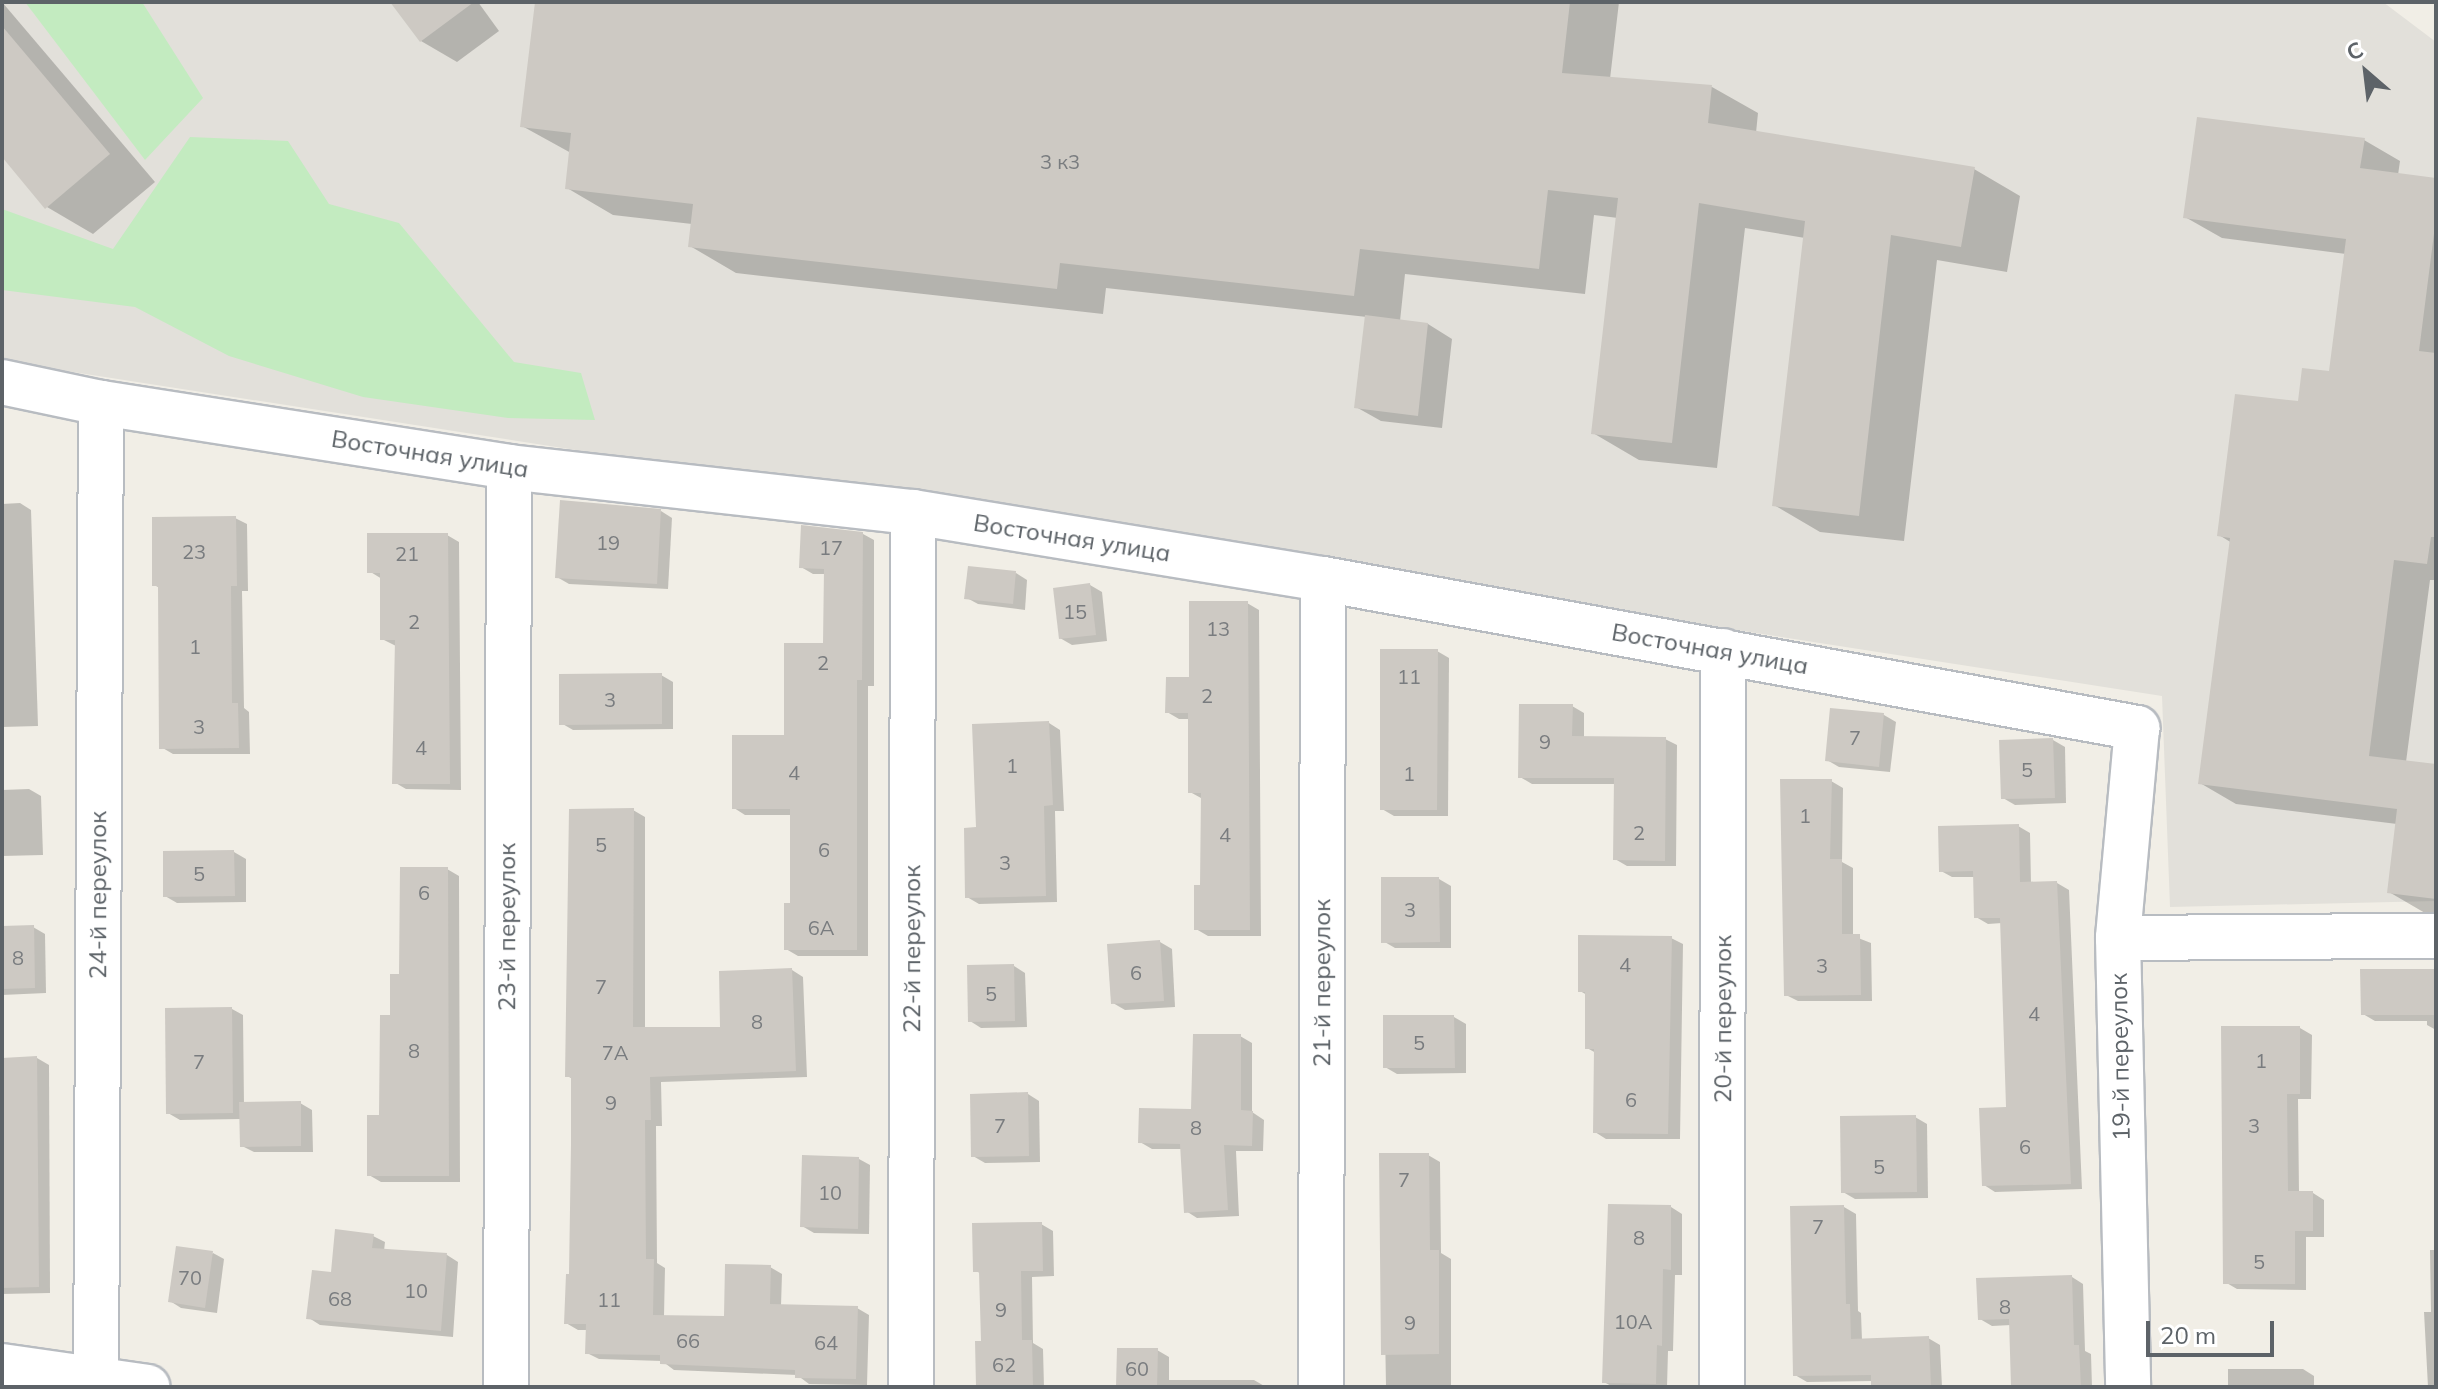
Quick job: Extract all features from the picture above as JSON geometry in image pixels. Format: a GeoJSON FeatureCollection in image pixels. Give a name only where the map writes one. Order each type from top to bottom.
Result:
{"type":"FeatureCollection","features":[{"type":"Feature","properties":{"kind":"street","name":"Восточная улица"},"geometry":{"type":"LineString","coordinates":[[2,382],[101,403],[509,467],[913,512],[1323,579],[2137,728]]}},
{"type":"Feature","properties":{"kind":"street","name":"24-й переулок"},"geometry":{"type":"LineString","coordinates":[[96,1383],[101,403]]}},
{"type":"Feature","properties":{"kind":"street","name":"23-й переулок"},"geometry":{"type":"LineString","coordinates":[[506,1387],[509,467]]}},
{"type":"Feature","properties":{"kind":"street","name":"22-й переулок"},"geometry":{"type":"LineString","coordinates":[[911,1387],[913,512]]}},
{"type":"Feature","properties":{"kind":"street","name":"21-й переулок"},"geometry":{"type":"LineString","coordinates":[[1321,1387],[1323,579]]}},
{"type":"Feature","properties":{"kind":"street","name":"20-й переулок"},"geometry":{"type":"LineString","coordinates":[[1722,1387],[1723,651]]}},
{"type":"Feature","properties":{"kind":"street","name":"19-й переулок"},"geometry":{"type":"LineString","coordinates":[[2128,1387],[2118,938],[2137,728]]}},
{"type":"Feature","properties":{"kind":"street"},"geometry":{"type":"LineString","coordinates":[[2118,938],[2436,936]]}},
{"type":"Feature","properties":{"kind":"street"},"geometry":{"type":"LineString","coordinates":[[2,1366],[96,1383],[147,1387]]}},
{"type":"Feature","properties":{"kind":"shaded area"},"geometry":{"type":"Polygon","coordinates":[[[2,2],[2383,2],[2436,42],[2436,901],[2170,907],[2162,696],[2,361],[2,2]]]}},
{"type":"Feature","properties":{"kind":"green space"},"geometry":{"type":"Polygon","coordinates":[[[25,2],[142,2],[203,98],[145,160],[25,2]]]}},
{"type":"Feature","properties":{"kind":"green space"},"geometry":{"type":"Polygon","coordinates":[[[190,137],[288,141],[329,204],[399,223],[514,362],[581,373],[595,420],[508,418],[363,397],[229,356],[135,307],[2,290],[2,209],[113,249],[190,137]]]}},
{"type":"Feature","properties":{"kind":"building"},"geometry":{"type":"Polygon","coordinates":[[[390,2],[474,2],[420,42],[390,2]]]}},
{"type":"Feature","properties":{"kind":"building"},"geometry":{"type":"Polygon","coordinates":[[[535,2],[1570,2],[1562,73],[1712,85],[1708,123],[1975,167],[1961,247],[1891,235],[1859,516],[1772,506],[1805,221],[1699,203],[1672,443],[1591,434],[1618,198],[1548,190],[1539,269],[1360,249],[1354,296],[1060,263],[1057,289],[688,247],[693,204],[565,189],[571,133],[520,127],[535,2]]]}},
{"type":"Feature","properties":{"kind":"building"},"geometry":{"type":"Polygon","coordinates":[[[2,26],[110,154],[45,209],[2,157],[2,26]]]}},
{"type":"Feature","properties":{"kind":"building"},"geometry":{"type":"Polygon","coordinates":[[[2197,117],[2365,138],[2360,168],[2436,178],[2436,218],[2419,351],[2436,353],[2436,537],[2431,537],[2427,564],[2394,560],[2369,756],[2436,764],[2436,899],[2387,893],[2397,809],[2198,784],[2230,538],[2217,536],[2235,394],[2298,401],[2302,368],[2329,371],[2346,239],[2183,218],[2197,117]]]}},
{"type":"Feature","properties":{"kind":"building"},"geometry":{"type":"Polygon","coordinates":[[[1365,315],[1428,323],[1418,416],[1354,408],[1365,315]]]}},
{"type":"Feature","properties":{"kind":"building"},"geometry":{"type":"Polygon","coordinates":[[[560,500],[661,509],[657,584],[555,578],[560,500]]]}},
{"type":"Feature","properties":{"kind":"building"},"geometry":{"type":"Polygon","coordinates":[[[236,516],[237,586],[231,586],[232,703],[238,703],[239,748],[159,749],[158,586],[152,586],[152,517],[236,516]]]}},
{"type":"Feature","properties":{"kind":"building"},"geometry":{"type":"Polygon","coordinates":[[[801,525],[863,532],[862,680],[857,680],[857,950],[784,950],[784,903],[790,903],[790,809],[732,809],[732,735],[784,735],[784,643],[823,643],[824,569],[799,568],[801,525]]]}},
{"type":"Feature","properties":{"kind":"building"},"geometry":{"type":"Polygon","coordinates":[[[367,533],[448,533],[450,784],[392,784],[395,640],[380,640],[380,573],[367,573],[367,533]]]}},
{"type":"Feature","properties":{"kind":"building"},"geometry":{"type":"Polygon","coordinates":[[[968,566],[1016,571],[1013,604],[964,599],[968,566]]]}},
{"type":"Feature","properties":{"kind":"building"},"geometry":{"type":"Polygon","coordinates":[[[1090,583],[1096,635],[1059,639],[1053,588],[1090,583]]]}},
{"type":"Feature","properties":{"kind":"building"},"geometry":{"type":"Polygon","coordinates":[[[1189,601],[1248,601],[1250,930],[1194,930],[1194,885],[1200,885],[1201,793],[1188,793],[1188,713],[1165,713],[1166,677],[1189,677],[1189,601]]]}},
{"type":"Feature","properties":{"kind":"building"},"geometry":{"type":"Polygon","coordinates":[[[1380,649],[1438,649],[1437,810],[1380,810],[1380,649]]]}},
{"type":"Feature","properties":{"kind":"building"},"geometry":{"type":"Polygon","coordinates":[[[662,673],[662,724],[559,725],[559,674],[662,673]]]}},
{"type":"Feature","properties":{"kind":"building"},"geometry":{"type":"Polygon","coordinates":[[[1519,704],[1573,704],[1572,736],[1666,737],[1665,861],[1613,860],[1614,778],[1518,778],[1519,704]]]}},
{"type":"Feature","properties":{"kind":"building"},"geometry":{"type":"Polygon","coordinates":[[[1830,708],[1884,713],[1879,767],[1825,761],[1830,708]]]}},
{"type":"Feature","properties":{"kind":"building"},"geometry":{"type":"Polygon","coordinates":[[[1049,721],[1053,805],[1044,806],[1046,896],[965,898],[964,828],[976,827],[972,724],[1049,721]]]}},
{"type":"Feature","properties":{"kind":"building"},"geometry":{"type":"Polygon","coordinates":[[[2053,738],[2055,798],[2001,799],[1999,740],[2053,738]]]}},
{"type":"Feature","properties":{"kind":"building"},"geometry":{"type":"Polygon","coordinates":[[[1780,779],[1832,779],[1830,859],[1842,859],[1842,934],[1860,934],[1861,995],[1784,996],[1780,779]]]}},
{"type":"Feature","properties":{"kind":"building"},"geometry":{"type":"Polygon","coordinates":[[[634,808],[633,1027],[720,1027],[719,971],[792,968],[796,1071],[650,1077],[651,1120],[645,1120],[646,1259],[654,1259],[653,1315],[724,1316],[725,1264],[771,1265],[770,1304],[858,1306],[856,1379],[795,1378],[795,1370],[660,1364],[660,1355],[585,1354],[586,1324],[564,1324],[566,1274],[569,1274],[571,1144],[571,1077],[565,1077],[569,809],[634,808]]]}},
{"type":"Feature","properties":{"kind":"building"},"geometry":{"type":"Polygon","coordinates":[[[2019,824],[2020,882],[2057,881],[2071,1184],[1982,1186],[1979,1108],[2006,1107],[2000,918],[1974,918],[1973,871],[1939,872],[1938,826],[2019,824]]]}},
{"type":"Feature","properties":{"kind":"building"},"geometry":{"type":"Polygon","coordinates":[[[234,850],[235,896],[163,897],[163,851],[234,850]]]}},
{"type":"Feature","properties":{"kind":"building"},"geometry":{"type":"Polygon","coordinates":[[[400,867],[448,867],[449,1176],[367,1176],[367,1115],[379,1115],[380,1015],[390,1015],[390,974],[399,974],[400,867]]]}},
{"type":"Feature","properties":{"kind":"building"},"geometry":{"type":"Polygon","coordinates":[[[1381,877],[1439,877],[1440,942],[1381,943],[1381,877]]]}},
{"type":"Feature","properties":{"kind":"building"},"geometry":{"type":"Polygon","coordinates":[[[34,925],[35,988],[2,989],[2,926],[34,925]]]}},
{"type":"Feature","properties":{"kind":"building"},"geometry":{"type":"Polygon","coordinates":[[[1578,935],[1672,936],[1668,1134],[1593,1133],[1594,1049],[1585,1049],[1585,992],[1578,992],[1578,935]]]}},
{"type":"Feature","properties":{"kind":"building"},"geometry":{"type":"Polygon","coordinates":[[[1160,940],[1164,1001],[1111,1004],[1107,944],[1160,940]]]}},
{"type":"Feature","properties":{"kind":"building"},"geometry":{"type":"Polygon","coordinates":[[[1014,964],[1015,1021],[968,1022],[967,965],[1014,964]]]}},
{"type":"Feature","properties":{"kind":"building"},"geometry":{"type":"Polygon","coordinates":[[[2360,969],[2436,969],[2436,1015],[2361,1015],[2360,969]]]}},
{"type":"Feature","properties":{"kind":"building"},"geometry":{"type":"Polygon","coordinates":[[[232,1007],[233,1113],[166,1114],[165,1008],[232,1007]]]}},
{"type":"Feature","properties":{"kind":"building"},"geometry":{"type":"Polygon","coordinates":[[[1383,1015],[1454,1015],[1455,1068],[1383,1068],[1383,1015]]]}},
{"type":"Feature","properties":{"kind":"building"},"geometry":{"type":"Polygon","coordinates":[[[2221,1026],[2300,1026],[2300,1094],[2287,1094],[2288,1191],[2313,1191],[2313,1231],[2295,1231],[2295,1284],[2223,1284],[2221,1026]]]}},
{"type":"Feature","properties":{"kind":"building"},"geometry":{"type":"Polygon","coordinates":[[[1193,1034],[1241,1034],[1241,1110],[1253,1111],[1252,1146],[1224,1145],[1228,1210],[1184,1213],[1180,1144],[1138,1143],[1139,1108],[1191,1109],[1193,1034]]]}},
{"type":"Feature","properties":{"kind":"building"},"geometry":{"type":"Polygon","coordinates":[[[37,1056],[39,1287],[2,1288],[2,1058],[37,1056]]]}},
{"type":"Feature","properties":{"kind":"building"},"geometry":{"type":"Polygon","coordinates":[[[1028,1092],[1029,1156],[971,1157],[970,1094],[1028,1092]]]}},
{"type":"Feature","properties":{"kind":"building"},"geometry":{"type":"Polygon","coordinates":[[[301,1101],[301,1146],[240,1147],[239,1102],[301,1101]]]}},
{"type":"Feature","properties":{"kind":"building"},"geometry":{"type":"Polygon","coordinates":[[[1916,1115],[1917,1192],[1841,1193],[1840,1116],[1916,1115]]]}},
{"type":"Feature","properties":{"kind":"building"},"geometry":{"type":"Polygon","coordinates":[[[1379,1153],[1429,1153],[1430,1250],[1439,1250],[1439,1354],[1381,1355],[1379,1153]]]}},
{"type":"Feature","properties":{"kind":"building"},"geometry":{"type":"Polygon","coordinates":[[[802,1155],[859,1157],[858,1229],[800,1227],[802,1155]]]}},
{"type":"Feature","properties":{"kind":"building"},"geometry":{"type":"Polygon","coordinates":[[[1608,1204],[1671,1205],[1671,1270],[1663,1269],[1662,1346],[1657,1345],[1656,1384],[1602,1383],[1608,1204]]]}},
{"type":"Feature","properties":{"kind":"building"},"geometry":{"type":"Polygon","coordinates":[[[1844,1205],[1846,1304],[1850,1304],[1851,1339],[1929,1336],[1931,1387],[1871,1387],[1871,1375],[1793,1376],[1790,1206],[1844,1205]]]}},
{"type":"Feature","properties":{"kind":"building"},"geometry":{"type":"Polygon","coordinates":[[[1042,1222],[1043,1271],[1021,1271],[1022,1340],[1032,1340],[1033,1387],[976,1387],[975,1341],[981,1341],[979,1272],[973,1272],[972,1223],[1042,1222]]]}},
{"type":"Feature","properties":{"kind":"building"},"geometry":{"type":"Polygon","coordinates":[[[335,1229],[374,1234],[372,1248],[447,1253],[441,1331],[306,1319],[312,1270],[331,1272],[335,1229]]]}},
{"type":"Feature","properties":{"kind":"building"},"geometry":{"type":"Polygon","coordinates":[[[176,1246],[213,1251],[205,1308],[168,1302],[176,1246]]]}},
{"type":"Feature","properties":{"kind":"building"},"geometry":{"type":"Polygon","coordinates":[[[2072,1275],[2074,1345],[2079,1345],[2081,1387],[2011,1387],[2009,1319],[1978,1320],[1976,1278],[2072,1275]]]}},
{"type":"Feature","properties":{"kind":"building"},"geometry":{"type":"Polygon","coordinates":[[[1117,1348],[1158,1348],[1157,1387],[1116,1387],[1117,1348]]]}}]}
